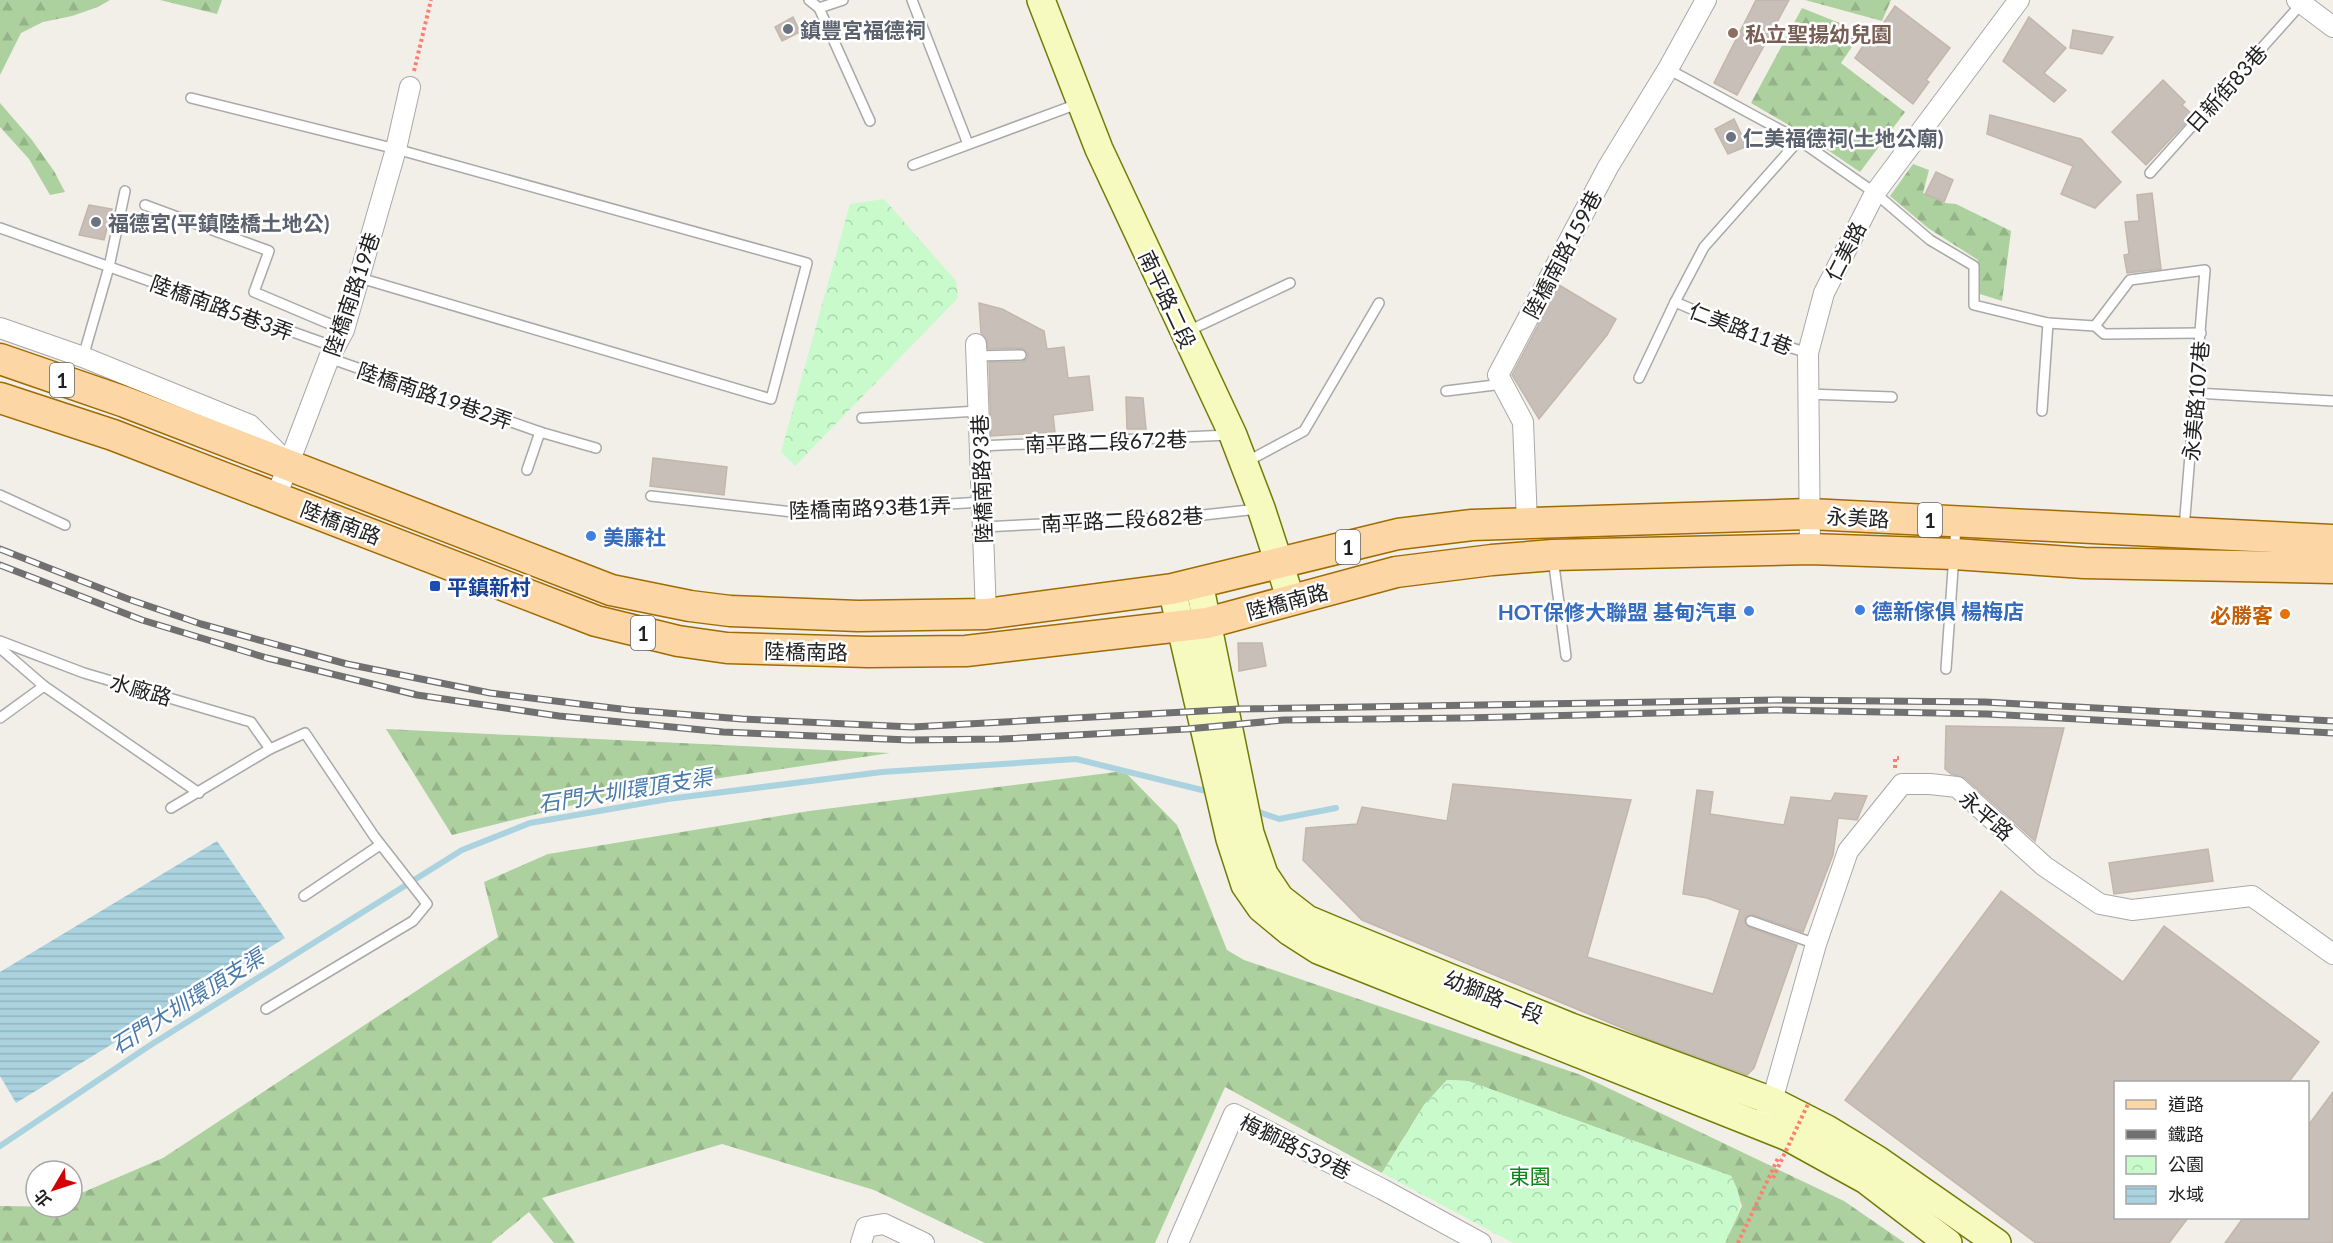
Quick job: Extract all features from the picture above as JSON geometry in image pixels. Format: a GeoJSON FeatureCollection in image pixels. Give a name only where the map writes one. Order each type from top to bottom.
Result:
{"type":"FeatureCollection","features":[{"type":"Feature","properties":{"kind":"main road","name":"陸橋南路"},"geometry":{"type":"LineString","coordinates":[[0,359],[125,402],[499,542],[611,590],[690,606],[730,611],[858,616],[986,614],[1186,586],[1398,534],[1472,525],[1527,523]]}},
{"type":"Feature","properties":{"kind":"main road","name":"陸橋南路"},"geometry":{"type":"LineString","coordinates":[[0,398],[113,435],[596,621],[678,640],[727,648],[868,652],[966,651],[1193,625],[1396,572],[1540,556]]}},
{"type":"Feature","properties":{"kind":"main road","name":"永美路"},"geometry":{"type":"LineString","coordinates":[[1527,523],[1809,514],[2333,540]]}},
{"type":"Feature","properties":{"kind":"main road","name":"永美路"},"geometry":{"type":"LineString","coordinates":[[1540,556],[1810,549],[1954,554],[2084,563],[2333,568]]}},
{"type":"Feature","properties":{"kind":"street","name":"南平路二段"},"geometry":{"type":"LineString","coordinates":[[1041,0],[1099,149],[1233,435],[1261,508],[1291,600]]}},
{"type":"Feature","properties":{"kind":"street","name":"陸橋南路159巷"},"geometry":{"type":"LineString","coordinates":[[1503,384],[1498,375],[1503,364],[1608,167],[1668,69],[1706,0]]}},
{"type":"Feature","properties":{"kind":"street","name":"仁美路"},"geometry":{"type":"LineString","coordinates":[[1810,549],[1808,353],[1824,293],[1875,193],[2019,0]]}},
{"type":"Feature","properties":{"kind":"street"},"geometry":{"type":"LineString","coordinates":[[2300,2],[2333,27]]}},
{"type":"Feature","properties":{"kind":"street","name":"陸橋南路19巷"},"geometry":{"type":"LineString","coordinates":[[276,497],[360,278],[396,149],[410,87]]}},
{"type":"Feature","properties":{"kind":"street","name":"陸橋南路"},"geometry":{"type":"LineString","coordinates":[[0,328],[83,357],[250,425],[290,465]]}},
{"type":"Feature","properties":{"kind":"street","name":"陸橋南路93巷"},"geometry":{"type":"LineString","coordinates":[[976,350],[986,614]]}},
{"type":"Feature","properties":{"kind":"street"},"geometry":{"type":"LineString","coordinates":[[1503,384],[1523,422],[1527,523]]}},
{"type":"Feature","properties":{"kind":"street","name":"幼獅路一段"},"geometry":{"type":"LineString","coordinates":[[1186,586],[1230,839],[1245,885],[1261,908],[1290,932],[1318,950],[1788,1137],[1866,1180],[1948,1243]]}},
{"type":"Feature","properties":{"kind":"street","name":"幼獅路一段"},"geometry":{"type":"LineString","coordinates":[[1193,625],[1250,832],[1264,874],[1280,898],[1307,919],[1571,1027],[1772,1101],[1827,1130],[1878,1161],[1997,1243]]}},
{"type":"Feature","properties":{"kind":"street","name":"永平路"},"geometry":{"type":"LineString","coordinates":[[1761,1126],[1772,1101],[1816,944],[1848,851],[1902,784],[1957,787],[2044,866],[2100,904],[2132,910],[2252,896],[2333,954]]}},
{"type":"Feature","properties":{"kind":"street","name":"梅獅路539巷"},"geometry":{"type":"LineString","coordinates":[[1178,1243],[1234,1114],[1382,1189],[1481,1243]]}},
{"type":"Feature","properties":{"kind":"street"},"geometry":{"type":"LineString","coordinates":[[861,1243],[866,1227],[884,1224],[924,1243]]}},
{"type":"Feature","properties":{"kind":"lane"},"geometry":{"type":"LineString","coordinates":[[809,0],[819,8],[870,121]]}},
{"type":"Feature","properties":{"kind":"lane"},"geometry":{"type":"LineString","coordinates":[[819,8],[843,0]]}},
{"type":"Feature","properties":{"kind":"lane"},"geometry":{"type":"LineString","coordinates":[[912,0],[968,144]]}},
{"type":"Feature","properties":{"kind":"lane","name":"日新街83巷"},"geometry":{"type":"LineString","coordinates":[[2150,172],[2300,2]]}},
{"type":"Feature","properties":{"kind":"lane"},"geometry":{"type":"LineString","coordinates":[[1668,69],[1799,140],[1875,193],[1930,240],[1974,266],[1974,305],[2048,323],[2095,326],[2104,334],[2200,333]]}},
{"type":"Feature","properties":{"kind":"lane"},"geometry":{"type":"LineString","coordinates":[[191,98],[396,149],[807,263],[771,399],[360,278]]}},
{"type":"Feature","properties":{"kind":"lane"},"geometry":{"type":"LineString","coordinates":[[913,165],[1081,103]]}},
{"type":"Feature","properties":{"kind":"lane","name":"仁美路11巷"},"geometry":{"type":"LineString","coordinates":[[1639,378],[1704,247],[1799,140]]}},
{"type":"Feature","properties":{"kind":"lane"},"geometry":{"type":"LineString","coordinates":[[83,357],[109,267],[125,191]]}},
{"type":"Feature","properties":{"kind":"lane"},"geometry":{"type":"LineString","coordinates":[[144,205],[269,251],[254,292],[336,345]]}},
{"type":"Feature","properties":{"kind":"lane","name":"陸橋南路5巷3弄"},"geometry":{"type":"LineString","coordinates":[[0,228],[336,345]]}},
{"type":"Feature","properties":{"kind":"lane","name":"永美路107巷"},"geometry":{"type":"LineString","coordinates":[[2095,326],[2130,280],[2205,270],[2184,532]]}},
{"type":"Feature","properties":{"kind":"lane"},"geometry":{"type":"LineString","coordinates":[[1184,333],[1290,283]]}},
{"type":"Feature","properties":{"kind":"lane","name":"仁美路11巷"},"geometry":{"type":"LineString","coordinates":[[1675,302],[1760,338],[1808,353]]}},
{"type":"Feature","properties":{"kind":"lane"},"geometry":{"type":"LineString","coordinates":[[1244,463],[1304,430],[1379,303]]}},
{"type":"Feature","properties":{"kind":"lane"},"geometry":{"type":"LineString","coordinates":[[2042,411],[2048,323]]}},
{"type":"Feature","properties":{"kind":"lane","name":"陸橋南路19巷2弄"},"geometry":{"type":"LineString","coordinates":[[336,345],[540,432],[596,448]]}},
{"type":"Feature","properties":{"kind":"lane"},"geometry":{"type":"LineString","coordinates":[[976,350],[1021,355]]}},
{"type":"Feature","properties":{"kind":"lane"},"geometry":{"type":"LineString","coordinates":[[1446,391],[1503,384]]}},
{"type":"Feature","properties":{"kind":"lane"},"geometry":{"type":"LineString","coordinates":[[2196,393],[2333,401]]}},
{"type":"Feature","properties":{"kind":"lane"},"geometry":{"type":"LineString","coordinates":[[1807,394],[1892,397]]}},
{"type":"Feature","properties":{"kind":"lane"},"geometry":{"type":"LineString","coordinates":[[862,418],[978,411]]}},
{"type":"Feature","properties":{"kind":"lane","name":"陸橋南路19巷2弄"},"geometry":{"type":"LineString","coordinates":[[527,470],[540,432]]}},
{"type":"Feature","properties":{"kind":"lane","name":"南平路二段672巷"},"geometry":{"type":"LineString","coordinates":[[980,446],[1233,435]]}},
{"type":"Feature","properties":{"kind":"lane"},"geometry":{"type":"LineString","coordinates":[[0,495],[65,525]]}},
{"type":"Feature","properties":{"kind":"lane","name":"陸橋南路93巷1弄"},"geometry":{"type":"LineString","coordinates":[[651,496],[801,513],[982,502]]}},
{"type":"Feature","properties":{"kind":"lane","name":"南平路二段682巷"},"geometry":{"type":"LineString","coordinates":[[983,527],[1185,517],[1261,508]]}},
{"type":"Feature","properties":{"kind":"lane"},"geometry":{"type":"LineString","coordinates":[[1946,669],[1956,521]]}},
{"type":"Feature","properties":{"kind":"lane"},"geometry":{"type":"LineString","coordinates":[[1540,556],[1566,656]]}},
{"type":"Feature","properties":{"kind":"lane","name":"水廠路"},"geometry":{"type":"LineString","coordinates":[[0,641],[84,673],[251,722],[270,749]]}},
{"type":"Feature","properties":{"kind":"lane"},"geometry":{"type":"LineString","coordinates":[[0,648],[44,686],[199,793]]}},
{"type":"Feature","properties":{"kind":"lane"},"geometry":{"type":"LineString","coordinates":[[0,718],[44,686]]}},
{"type":"Feature","properties":{"kind":"lane"},"geometry":{"type":"LineString","coordinates":[[171,808],[270,749],[305,733],[380,845],[427,904],[413,921],[266,1010]]}},
{"type":"Feature","properties":{"kind":"lane"},"geometry":{"type":"LineString","coordinates":[[304,896],[380,845]]}},
{"type":"Feature","properties":{"kind":"lane"},"geometry":{"type":"LineString","coordinates":[[1751,921],[1816,944]]}},
{"type":"Feature","properties":{"kind":"path"},"geometry":{"type":"LineString","coordinates":[[410,87],[431,0]]}},
{"type":"Feature","properties":{"kind":"path"},"geometry":{"type":"LineString","coordinates":[[1738,1243],[1809,1102],[1803,1095]]}},
{"type":"Feature","properties":{"kind":"path"},"geometry":{"type":"LineString","coordinates":[[1771,1178],[1788,1137]]}},
{"type":"Feature","properties":{"kind":"green space"},"geometry":{"type":"Polygon","coordinates":[[[0,0],[110,0],[72,16],[43,22],[21,33],[0,75],[0,0]]]}},
{"type":"Feature","properties":{"kind":"green space"},"geometry":{"type":"Polygon","coordinates":[[[160,0],[222,0],[217,14],[160,0]]]}},
{"type":"Feature","properties":{"kind":"green space"},"geometry":{"type":"Polygon","coordinates":[[[1805,0],[1891,0],[1882,21],[1805,0]]]}},
{"type":"Feature","properties":{"kind":"green space"},"geometry":{"type":"Polygon","coordinates":[[[1802,8],[1862,32],[1841,63],[1905,112],[1860,172],[1804,134],[1751,103],[1802,8]]]}},
{"type":"Feature","properties":{"kind":"green space"},"geometry":{"type":"Polygon","coordinates":[[[0,103],[32,140],[54,171],[65,192],[50,195],[29,159],[0,127],[0,103]]]}},
{"type":"Feature","properties":{"kind":"green space"},"geometry":{"type":"Polygon","coordinates":[[[1913,164],[1929,170],[1923,193],[1945,203],[1956,204],[2011,231],[2002,301],[1980,294],[1978,260],[1928,228],[1890,196],[1913,164]]]}},
{"type":"Feature","properties":{"kind":"green space"},"geometry":{"type":"Polygon","coordinates":[[[884,199],[956,281],[958,298],[795,466],[781,452],[850,204],[884,199]]]}},
{"type":"Feature","properties":{"kind":"green space"},"geometry":{"type":"Polygon","coordinates":[[[386,729],[890,753],[626,792],[452,835],[386,729]]]}},
{"type":"Feature","properties":{"kind":"green space"},"geometry":{"type":"Polygon","coordinates":[[[1124,771],[1177,825],[1227,950],[1244,960],[1581,1075],[1844,1201],[1905,1243],[1725,1243],[1742,1206],[1731,1176],[1468,1081],[1447,1080],[1424,1105],[1382,1173],[1225,1087],[1155,1243],[985,1243],[874,1190],[722,1144],[542,1198],[575,1243],[554,1243],[529,1212],[491,1243],[0,1243],[0,1206],[24,1206],[24,1219],[84,1219],[84,1192],[163,1158],[498,937],[484,882],[548,854],[809,811],[1124,771]]]}},
{"type":"Feature","properties":{"kind":"green space","name":"東園"},"geometry":{"type":"Polygon","coordinates":[[[1447,1080],[1468,1081],[1731,1176],[1740,1203],[1737,1217],[1725,1243],[1513,1243],[1382,1173],[1424,1105],[1447,1080]]]}},
{"type":"Feature","properties":{"kind":"water"},"geometry":{"type":"Polygon","coordinates":[[[217,841],[285,938],[16,1103],[0,1076],[0,972],[217,841]]]}},
{"type":"Feature","properties":{"kind":"building"},"geometry":{"type":"Polygon","coordinates":[[[1756,0],[1789,0],[1737,95],[1714,83],[1756,0]]]}},
{"type":"Feature","properties":{"kind":"building"},"geometry":{"type":"Polygon","coordinates":[[[1895,6],[1950,48],[1926,80],[1929,82],[1913,104],[1855,58],[1872,32],[1876,34],[1895,6]]]}},
{"type":"Feature","properties":{"kind":"building","name":"鎮豐宮福德祠"},"geometry":{"type":"Polygon","coordinates":[[[793,17],[800,32],[782,41],[775,27],[793,17]]]}},
{"type":"Feature","properties":{"kind":"building"},"geometry":{"type":"Polygon","coordinates":[[[2029,17],[2066,48],[2044,73],[2066,90],[2054,102],[2003,61],[2029,17]]]}},
{"type":"Feature","properties":{"kind":"building"},"geometry":{"type":"Polygon","coordinates":[[[2073,30],[2113,37],[2102,54],[2070,48],[2073,30]]]}},
{"type":"Feature","properties":{"kind":"building"},"geometry":{"type":"Polygon","coordinates":[[[2163,80],[2185,102],[2182,105],[2193,115],[2146,165],[2112,132],[2163,80]]]}},
{"type":"Feature","properties":{"kind":"building"},"geometry":{"type":"Polygon","coordinates":[[[1990,115],[2081,139],[2121,182],[2095,208],[2061,194],[2073,166],[1987,134],[1990,115]]]}},
{"type":"Feature","properties":{"kind":"building","name":"仁美福德祠(土地公廟)"},"geometry":{"type":"Polygon","coordinates":[[[1734,119],[1747,146],[1728,154],[1715,129],[1734,119]]]}},
{"type":"Feature","properties":{"kind":"building"},"geometry":{"type":"Polygon","coordinates":[[[1936,172],[1953,180],[1944,202],[1925,194],[1936,172]]]}},
{"type":"Feature","properties":{"kind":"building"},"geometry":{"type":"Polygon","coordinates":[[[2152,193],[2161,269],[2127,273],[2124,255],[2129,254],[2125,222],[2139,221],[2137,195],[2152,193]]]}},
{"type":"Feature","properties":{"kind":"building","name":"福德宮(平鎮陸橋土地公)"},"geometry":{"type":"Polygon","coordinates":[[[89,205],[112,209],[104,240],[79,235],[89,205]]]}},
{"type":"Feature","properties":{"kind":"building"},"geometry":{"type":"Polygon","coordinates":[[[1559,285],[1616,319],[1607,335],[1539,419],[1512,375],[1559,285]]]}},
{"type":"Feature","properties":{"kind":"building"},"geometry":{"type":"Polygon","coordinates":[[[979,303],[1002,309],[1044,331],[1047,349],[1064,347],[1068,378],[1089,376],[1093,410],[1053,415],[1055,432],[991,436],[989,362],[1022,362],[1027,359],[1028,354],[1021,348],[988,349],[986,338],[981,333],[979,303]]]}},
{"type":"Feature","properties":{"kind":"building"},"geometry":{"type":"Polygon","coordinates":[[[1126,397],[1143,398],[1146,429],[1127,429],[1126,397]]]}},
{"type":"Feature","properties":{"kind":"building"},"geometry":{"type":"Polygon","coordinates":[[[653,458],[727,467],[724,495],[650,486],[653,458]]]}},
{"type":"Feature","properties":{"kind":"building"},"geometry":{"type":"Polygon","coordinates":[[[1238,643],[1262,643],[1266,666],[1239,671],[1238,643]]]}},
{"type":"Feature","properties":{"kind":"building"},"geometry":{"type":"Polygon","coordinates":[[[1946,726],[2064,728],[2035,841],[1965,778],[1951,774],[1945,769],[1946,726]]]}},
{"type":"Feature","properties":{"kind":"building"},"geometry":{"type":"Polygon","coordinates":[[[1453,784],[1631,800],[1587,957],[1713,994],[1740,910],[1707,898],[1683,894],[1697,790],[1713,792],[1710,814],[1784,825],[1791,797],[1831,801],[1835,793],[1867,796],[1857,820],[1838,818],[1833,855],[1803,932],[1753,915],[1745,918],[1745,923],[1749,927],[1797,945],[1754,1068],[1747,1075],[1656,1042],[1362,920],[1303,860],[1306,828],[1357,824],[1362,807],[1447,821],[1453,784]]]}},
{"type":"Feature","properties":{"kind":"building"},"geometry":{"type":"Polygon","coordinates":[[[2208,849],[2213,881],[2114,894],[2109,863],[2208,849]]]}},
{"type":"Feature","properties":{"kind":"building"},"geometry":{"type":"Polygon","coordinates":[[[2001,891],[2123,982],[2164,926],[2319,1042],[2290,1081],[2114,1081],[2114,1219],[2187,1219],[2169,1243],[2036,1243],[1845,1100],[2001,891]]]}},
{"type":"Feature","properties":{"kind":"building"},"geometry":{"type":"Polygon","coordinates":[[[2333,1092],[2333,1243],[2225,1243],[2242,1219],[2309,1219],[2309,1124],[2333,1092]]]}},
{"type":"Feature","properties":{"kind":"waterway","name":"石門大圳環頂支渠"},"geometry":{"type":"LineString","coordinates":[[0,1146],[149,1046],[462,850],[530,823],[668,799],[882,772],[1076,759],[1210,792]]}},
{"type":"Feature","properties":{"kind":"waterway","name":"石門大圳環頂支渠"},"geometry":{"type":"LineString","coordinates":[[1253,810],[1279,819],[1336,808]]}},
{"type":"Feature","properties":{"kind":"railway"},"geometry":{"type":"LineString","coordinates":[[0,549],[128,599],[201,624],[347,664],[490,693],[629,710],[742,719],[912,727],[1239,709],[1776,700],[1985,702],[2333,721]]}},
{"type":"Feature","properties":{"kind":"railway"},"geometry":{"type":"LineString","coordinates":[[0,565],[142,620],[267,658],[417,695],[559,716],[723,732],[909,740],[1002,739],[1187,729],[1284,720],[1774,710],[1987,714],[2333,733]]}},
{"type":"Feature","properties":{"kind":"place","name":"鎮豐宮福德祠"},"geometry":{"type":"Point","coordinates":[788,29]}},
{"type":"Feature","properties":{"kind":"place","name":"私立聖揚幼兒園"},"geometry":{"type":"Point","coordinates":[1733,33]}},
{"type":"Feature","properties":{"kind":"place","name":"仁美福德祠(土地公廟)"},"geometry":{"type":"Point","coordinates":[1731,137]}},
{"type":"Feature","properties":{"kind":"place","name":"福德宮(平鎮陸橋土地公)"},"geometry":{"type":"Point","coordinates":[96,222]}},
{"type":"Feature","properties":{"kind":"place","name":"美廉社"},"geometry":{"type":"Point","coordinates":[591,536]}},
{"type":"Feature","properties":{"kind":"place","name":"平鎮新村"},"geometry":{"type":"Point","coordinates":[435,586]}},
{"type":"Feature","properties":{"kind":"place","name":"德新傢俱 楊梅店"},"geometry":{"type":"Point","coordinates":[1860,610]}},
{"type":"Feature","properties":{"kind":"place","name":"HOT保修大聯盟 基甸汽車"},"geometry":{"type":"Point","coordinates":[1749,611]}},
{"type":"Feature","properties":{"kind":"place","name":"必勝客"},"geometry":{"type":"Point","coordinates":[2285,614]}}]}
